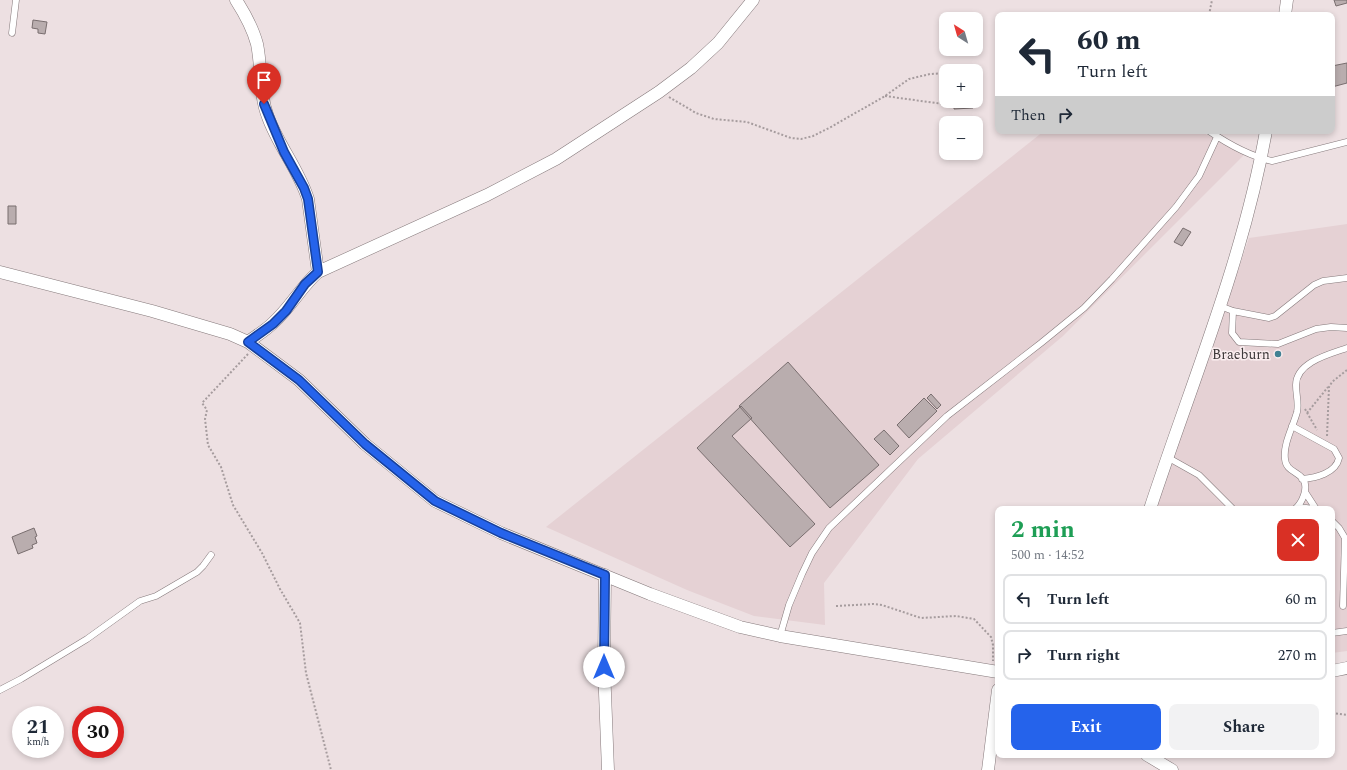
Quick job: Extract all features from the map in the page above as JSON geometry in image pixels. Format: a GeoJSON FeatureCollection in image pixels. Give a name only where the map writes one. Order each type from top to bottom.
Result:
{"type":"FeatureCollection","features":[{"type":"Feature","properties":{"kind":"street"},"geometry":{"type":"LineString","coordinates":[[236,0],[246,15],[257,44],[264,104],[268,118],[284,152],[304,188],[308,199],[318,272]]}},
{"type":"Feature","properties":{"kind":"street"},"geometry":{"type":"LineString","coordinates":[[251,344],[286,311],[305,284],[318,272],[487,195],[549,163],[659,92],[707,55],[753,0]]}},
{"type":"Feature","properties":{"kind":"street"},"geometry":{"type":"LineString","coordinates":[[1285,12],[1287,0]]}},
{"type":"Feature","properties":{"kind":"street"},"geometry":{"type":"LineString","coordinates":[[1151,506],[1220,306],[1258,176],[1265,134]]}},
{"type":"Feature","properties":{"kind":"street"},"geometry":{"type":"LineString","coordinates":[[0,272],[152,311],[230,334],[251,344],[299,380],[365,444],[435,501],[501,533],[699,613],[740,627],[780,636],[995,671]]}},
{"type":"Feature","properties":{"kind":"street"},"geometry":{"type":"LineString","coordinates":[[605,575],[604,667],[608,770]]}},
{"type":"Feature","properties":{"kind":"street"},"geometry":{"type":"LineString","coordinates":[[1335,670],[1347,668]]}},
{"type":"Feature","properties":{"kind":"street"},"geometry":{"type":"LineString","coordinates":[[988,770],[995,714]]}},
{"type":"Feature","properties":{"kind":"street"},"geometry":{"type":"LineString","coordinates":[[1152,758],[1172,770]]}},
{"type":"Feature","properties":{"kind":"lane"},"geometry":{"type":"LineString","coordinates":[[12,33],[16,0]]}},
{"type":"Feature","properties":{"kind":"lane"},"geometry":{"type":"LineString","coordinates":[[1214,134],[1261,159],[1272,161],[1347,142]]}},
{"type":"Feature","properties":{"kind":"lane"},"geometry":{"type":"LineString","coordinates":[[780,636],[789,605],[802,574],[812,553],[829,528],[947,416],[1084,308],[1176,207],[1199,176],[1217,136]]}},
{"type":"Feature","properties":{"kind":"lane"},"geometry":{"type":"LineString","coordinates":[[1220,306],[1233,311],[1269,318],[1275,316],[1314,285],[1323,281],[1347,278]]}},
{"type":"Feature","properties":{"kind":"lane"},"geometry":{"type":"LineString","coordinates":[[1233,311],[1232,333],[1239,342],[1278,344],[1316,330],[1331,327],[1347,328]]}},
{"type":"Feature","properties":{"kind":"lane"},"geometry":{"type":"LineString","coordinates":[[1313,506],[1304,492],[1302,479],[1287,466],[1285,460],[1285,450],[1294,427],[1298,410],[1296,384],[1300,372],[1308,365],[1347,348]]}},
{"type":"Feature","properties":{"kind":"lane"},"geometry":{"type":"LineString","coordinates":[[1294,427],[1328,444],[1338,452],[1340,458]]}},
{"type":"Feature","properties":{"kind":"lane"},"geometry":{"type":"LineString","coordinates":[[1167,457],[1199,475],[1230,506]]}},
{"type":"Feature","properties":{"kind":"lane"},"geometry":{"type":"LineString","coordinates":[[1302,479],[1322,476],[1334,467],[1340,458],[1347,457]]}},
{"type":"Feature","properties":{"kind":"lane"},"geometry":{"type":"LineString","coordinates":[[1297,506],[1304,492]]}},
{"type":"Feature","properties":{"kind":"lane"},"geometry":{"type":"LineString","coordinates":[[1335,524],[1343,533],[1346,543],[1343,606]]}},
{"type":"Feature","properties":{"kind":"lane"},"geometry":{"type":"LineString","coordinates":[[0,690],[87,639],[140,601],[156,596],[197,572],[204,566],[211,555]]}},
{"type":"Feature","properties":{"kind":"lane"},"geometry":{"type":"LineString","coordinates":[[1335,633],[1347,631]]}},
{"type":"Feature","properties":{"kind":"path"},"geometry":{"type":"LineString","coordinates":[[1210,12],[1212,0]]}},
{"type":"Feature","properties":{"kind":"path"},"geometry":{"type":"LineString","coordinates":[[659,92],[696,113],[714,119],[747,122],[791,138],[801,138],[813,136],[831,127],[885,96],[909,79],[939,73]]}},
{"type":"Feature","properties":{"kind":"path"},"geometry":{"type":"LineString","coordinates":[[885,96],[939,104]]}},
{"type":"Feature","properties":{"kind":"path"},"geometry":{"type":"LineString","coordinates":[[251,344],[202,403],[207,410],[205,419],[208,445],[221,466],[233,505],[262,553],[280,589],[300,623],[306,672],[331,770]]}},
{"type":"Feature","properties":{"kind":"path"},"geometry":{"type":"LineString","coordinates":[[1294,427],[1332,382],[1347,370]]}},
{"type":"Feature","properties":{"kind":"path"},"geometry":{"type":"LineString","coordinates":[[1328,444],[1329,386]]}},
{"type":"Feature","properties":{"kind":"path"},"geometry":{"type":"LineString","coordinates":[[1307,412],[1318,432],[1328,444]]}},
{"type":"Feature","properties":{"kind":"path"},"geometry":{"type":"LineString","coordinates":[[836,606],[873,604],[882,605],[921,618],[956,616],[974,619],[991,637],[995,671]]}},
{"type":"Feature","properties":{"kind":"path"},"geometry":{"type":"LineString","coordinates":[[1335,713],[1347,715]]}},
{"type":"Feature","properties":{"kind":"shaded area"},"geometry":{"type":"Polygon","coordinates":[[[1040,134],[1206,134],[1244,155],[1063,336],[918,459],[824,583],[825,625],[754,616],[687,590],[546,527],[1040,134]]]}},
{"type":"Feature","properties":{"kind":"shaded area","name":"Braeburn"},"geometry":{"type":"Polygon","coordinates":[[[1347,224],[1347,651],[1335,653],[1335,506],[1157,506],[1249,238],[1347,224]]]}},
{"type":"Feature","properties":{"kind":"building"},"geometry":{"type":"Polygon","coordinates":[[[1334,0],[1347,0],[1347,3],[1336,6],[1334,0]]]}},
{"type":"Feature","properties":{"kind":"building"},"geometry":{"type":"Polygon","coordinates":[[[33,20],[47,22],[45,34],[38,33],[38,29],[32,28],[33,20]]]}},
{"type":"Feature","properties":{"kind":"building"},"geometry":{"type":"Polygon","coordinates":[[[1347,63],[1347,83],[1335,86],[1335,65],[1347,63]]]}},
{"type":"Feature","properties":{"kind":"building"},"geometry":{"type":"Polygon","coordinates":[[[8,206],[16,206],[16,224],[8,224],[8,206]]]}},
{"type":"Feature","properties":{"kind":"building"},"geometry":{"type":"Polygon","coordinates":[[[1183,228],[1191,232],[1182,246],[1174,242],[1183,228]]]}},
{"type":"Feature","properties":{"kind":"building"},"geometry":{"type":"Polygon","coordinates":[[[788,362],[879,465],[830,508],[739,406],[788,362]]]}},
{"type":"Feature","properties":{"kind":"building"},"geometry":{"type":"Polygon","coordinates":[[[931,394],[941,405],[937,409],[927,398],[931,394]]]}},
{"type":"Feature","properties":{"kind":"building"},"geometry":{"type":"Polygon","coordinates":[[[924,398],[937,411],[909,438],[897,425],[924,398]]]}},
{"type":"Feature","properties":{"kind":"building"},"geometry":{"type":"Polygon","coordinates":[[[741,406],[752,418],[732,436],[815,524],[790,547],[697,448],[741,406]]]}},
{"type":"Feature","properties":{"kind":"building"},"geometry":{"type":"Polygon","coordinates":[[[884,430],[899,446],[890,455],[874,439],[884,430]]]}},
{"type":"Feature","properties":{"kind":"building"},"geometry":{"type":"Polygon","coordinates":[[[34,528],[37,536],[35,537],[37,543],[32,545],[33,548],[18,554],[12,537],[34,528]]]}},
{"type":"Feature","properties":{"kind":"place","name":"Braeburn"},"geometry":{"type":"Point","coordinates":[1278,354]}},
{"type":"Feature","properties":{"kind":"route"},"geometry":{"type":"LineString","coordinates":[[264,104],[268,118],[284,152],[304,188],[308,199],[318,272],[305,284],[286,311],[273,324],[248,342],[299,380],[365,444],[435,501],[501,533],[605,575],[604,667]]}}]}
